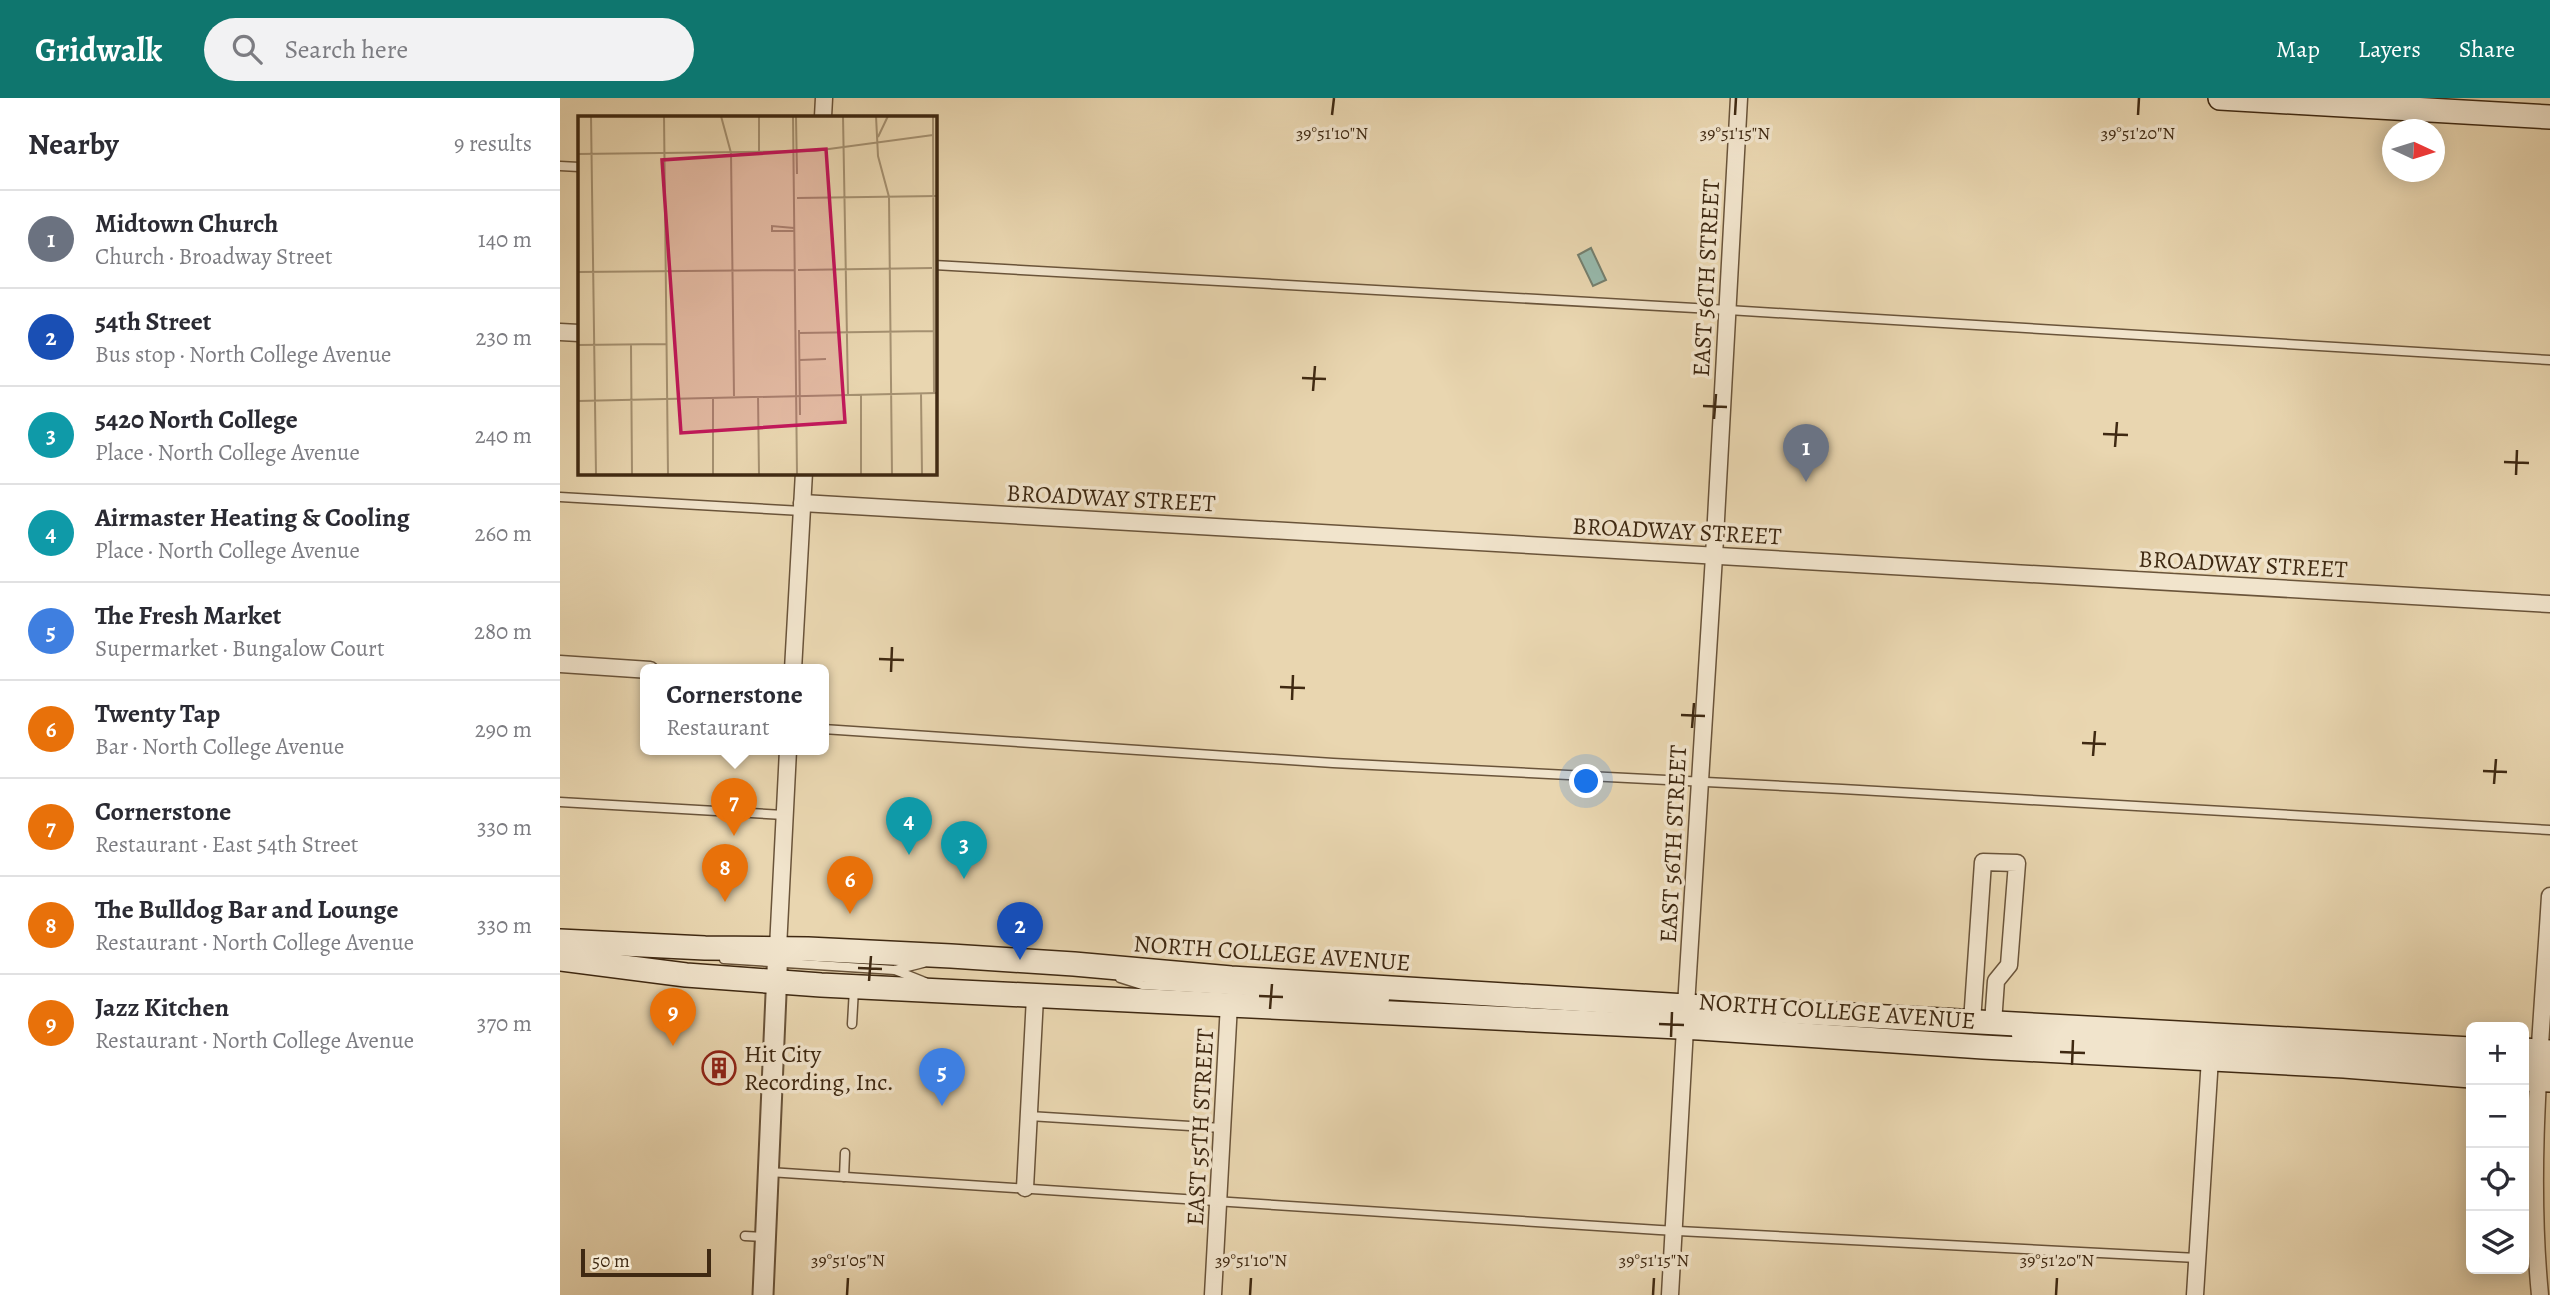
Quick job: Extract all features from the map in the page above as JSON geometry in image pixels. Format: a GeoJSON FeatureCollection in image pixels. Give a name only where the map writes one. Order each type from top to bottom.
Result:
{"type":"FeatureCollection","features":[{"type":"Feature","properties":{"kind":"main road"},"geometry":{"type":"LineString","coordinates":[[2220,98],[2550,117]]}},
{"type":"Feature","properties":{"kind":"main road","name":"NORTH COLLEGE AVENUE"},"geometry":{"type":"LineString","coordinates":[[560,941],[705,948],[778,964],[855,986],[949,992],[1073,999],[1990,1027],[2466,1049]]}},
{"type":"Feature","properties":{"kind":"main road","name":"NORTH COLLEGE AVENUE"},"geometry":{"type":"LineString","coordinates":[[560,959],[686,975],[778,964],[951,956],[1074,964],[1686,1017],[1983,1047],[2210,1058],[2466,1076]]}},
{"type":"Feature","properties":{"kind":"street"},"geometry":{"type":"LineString","coordinates":[[823,116],[824,98]]}},
{"type":"Feature","properties":{"kind":"street","name":"EAST 56TH STREET"},"geometry":{"type":"LineString","coordinates":[[1670,1295],[1739,98]]}},
{"type":"Feature","properties":{"kind":"street"},"geometry":{"type":"LineString","coordinates":[[560,332],[578,334]]}},
{"type":"Feature","properties":{"kind":"street"},"geometry":{"type":"LineString","coordinates":[[793,664],[804,474]]}},
{"type":"Feature","properties":{"kind":"street","name":"BROADWAY STREET"},"geometry":{"type":"LineString","coordinates":[[802,507],[2550,604]]}},
{"type":"Feature","properties":{"kind":"street"},"geometry":{"type":"LineString","coordinates":[[560,664],[640,669]]}},
{"type":"Feature","properties":{"kind":"street"},"geometry":{"type":"LineString","coordinates":[[762,1295],[788,755]]}},
{"type":"Feature","properties":{"kind":"street"},"geometry":{"type":"LineString","coordinates":[[1983,862],[2017,863],[2009,965],[1996,981],[1990,1027],[1975,979],[1983,862]]}},
{"type":"Feature","properties":{"kind":"street"},"geometry":{"type":"LineString","coordinates":[[2539,1295],[2536,1206],[2538,1065],[2550,897]]}},
{"type":"Feature","properties":{"kind":"street"},"geometry":{"type":"LineString","coordinates":[[1026,1188],[1035,996]]}},
{"type":"Feature","properties":{"kind":"street","name":"EAST 55TH STREET"},"geometry":{"type":"LineString","coordinates":[[1213,1295],[1229,1004]]}},
{"type":"Feature","properties":{"kind":"street"},"geometry":{"type":"LineString","coordinates":[[2195,1295],[2210,1058]]}},
{"type":"Feature","properties":{"kind":"lane"},"geometry":{"type":"LineString","coordinates":[[560,166],[578,167]]}},
{"type":"Feature","properties":{"kind":"lane"},"geometry":{"type":"LineString","coordinates":[[936,265],[2550,360]]}},
{"type":"Feature","properties":{"kind":"lane"},"geometry":{"type":"LineString","coordinates":[[560,497],[802,507]]}},
{"type":"Feature","properties":{"kind":"lane"},"geometry":{"type":"LineString","coordinates":[[829,729],[1333,763],[1699,781],[2550,830]]}},
{"type":"Feature","properties":{"kind":"lane"},"geometry":{"type":"LineString","coordinates":[[560,802],[784,815]]}},
{"type":"Feature","properties":{"kind":"lane"},"geometry":{"type":"LineString","coordinates":[[560,950],[681,957]]}},
{"type":"Feature","properties":{"kind":"lane","name":"NORTH COLLEGE AVENUE"},"geometry":{"type":"LineString","coordinates":[[708,958],[895,970],[951,956]]}},
{"type":"Feature","properties":{"kind":"lane","name":"NORTH COLLEGE AVENUE"},"geometry":{"type":"LineString","coordinates":[[1074,964],[1142,985],[1393,999]]}},
{"type":"Feature","properties":{"kind":"lane","name":"NORTH COLLEGE AVENUE"},"geometry":{"type":"LineString","coordinates":[[895,970],[949,992]]}},
{"type":"Feature","properties":{"kind":"lane"},"geometry":{"type":"LineString","coordinates":[[1975,979],[1996,981]]}},
{"type":"Feature","properties":{"kind":"lane","name":"NORTH COLLEGE AVENUE"},"geometry":{"type":"LineString","coordinates":[[1073,999],[1142,985]]}},
{"type":"Feature","properties":{"kind":"lane"},"geometry":{"type":"LineString","coordinates":[[852,1024],[855,986]]}},
{"type":"Feature","properties":{"kind":"lane","name":"NORTH COLLEGE AVENUE"},"geometry":{"type":"LineString","coordinates":[[1990,1027],[2466,1062]]}},
{"type":"Feature","properties":{"kind":"lane"},"geometry":{"type":"LineString","coordinates":[[1029,1116],[1223,1128]]}},
{"type":"Feature","properties":{"kind":"lane"},"geometry":{"type":"LineString","coordinates":[[844,1177],[845,1153]]}},
{"type":"Feature","properties":{"kind":"lane"},"geometry":{"type":"LineString","coordinates":[[769,1172],[1674,1231],[2197,1258]]}},
{"type":"Feature","properties":{"kind":"lane"},"geometry":{"type":"LineString","coordinates":[[745,1236],[766,1237]]}},
{"type":"Feature","properties":{"kind":"shaded area"},"geometry":{"type":"Polygon","coordinates":[[[1591,248],[1606,280],[1593,286],[1578,255],[1591,248]]]}},
{"type":"Feature","properties":{"kind":"place","name":"Midtown Church"},"geometry":{"type":"Point","coordinates":[1806,482]}},
{"type":"Feature","properties":{"kind":"place","name":"Cornerstone"},"geometry":{"type":"Point","coordinates":[734,836]}},
{"type":"Feature","properties":{"kind":"place","name":"Airmaster Heating & Cooling"},"geometry":{"type":"Point","coordinates":[909,855]}},
{"type":"Feature","properties":{"kind":"place","name":"5420 North College"},"geometry":{"type":"Point","coordinates":[964,879]}},
{"type":"Feature","properties":{"kind":"place","name":"The Bulldog Bar and Lounge"},"geometry":{"type":"Point","coordinates":[725,902]}},
{"type":"Feature","properties":{"kind":"place","name":"Twenty Tap"},"geometry":{"type":"Point","coordinates":[850,914]}},
{"type":"Feature","properties":{"kind":"place","name":"54th Street"},"geometry":{"type":"Point","coordinates":[1020,960]}},
{"type":"Feature","properties":{"kind":"place","name":"Jazz Kitchen"},"geometry":{"type":"Point","coordinates":[673,1046]}},
{"type":"Feature","properties":{"kind":"place","name":"Hit City Recording, Inc."},"geometry":{"type":"Point","coordinates":[719,1068]}},
{"type":"Feature","properties":{"kind":"place","name":"The Fresh Market"},"geometry":{"type":"Point","coordinates":[942,1106]}}]}
